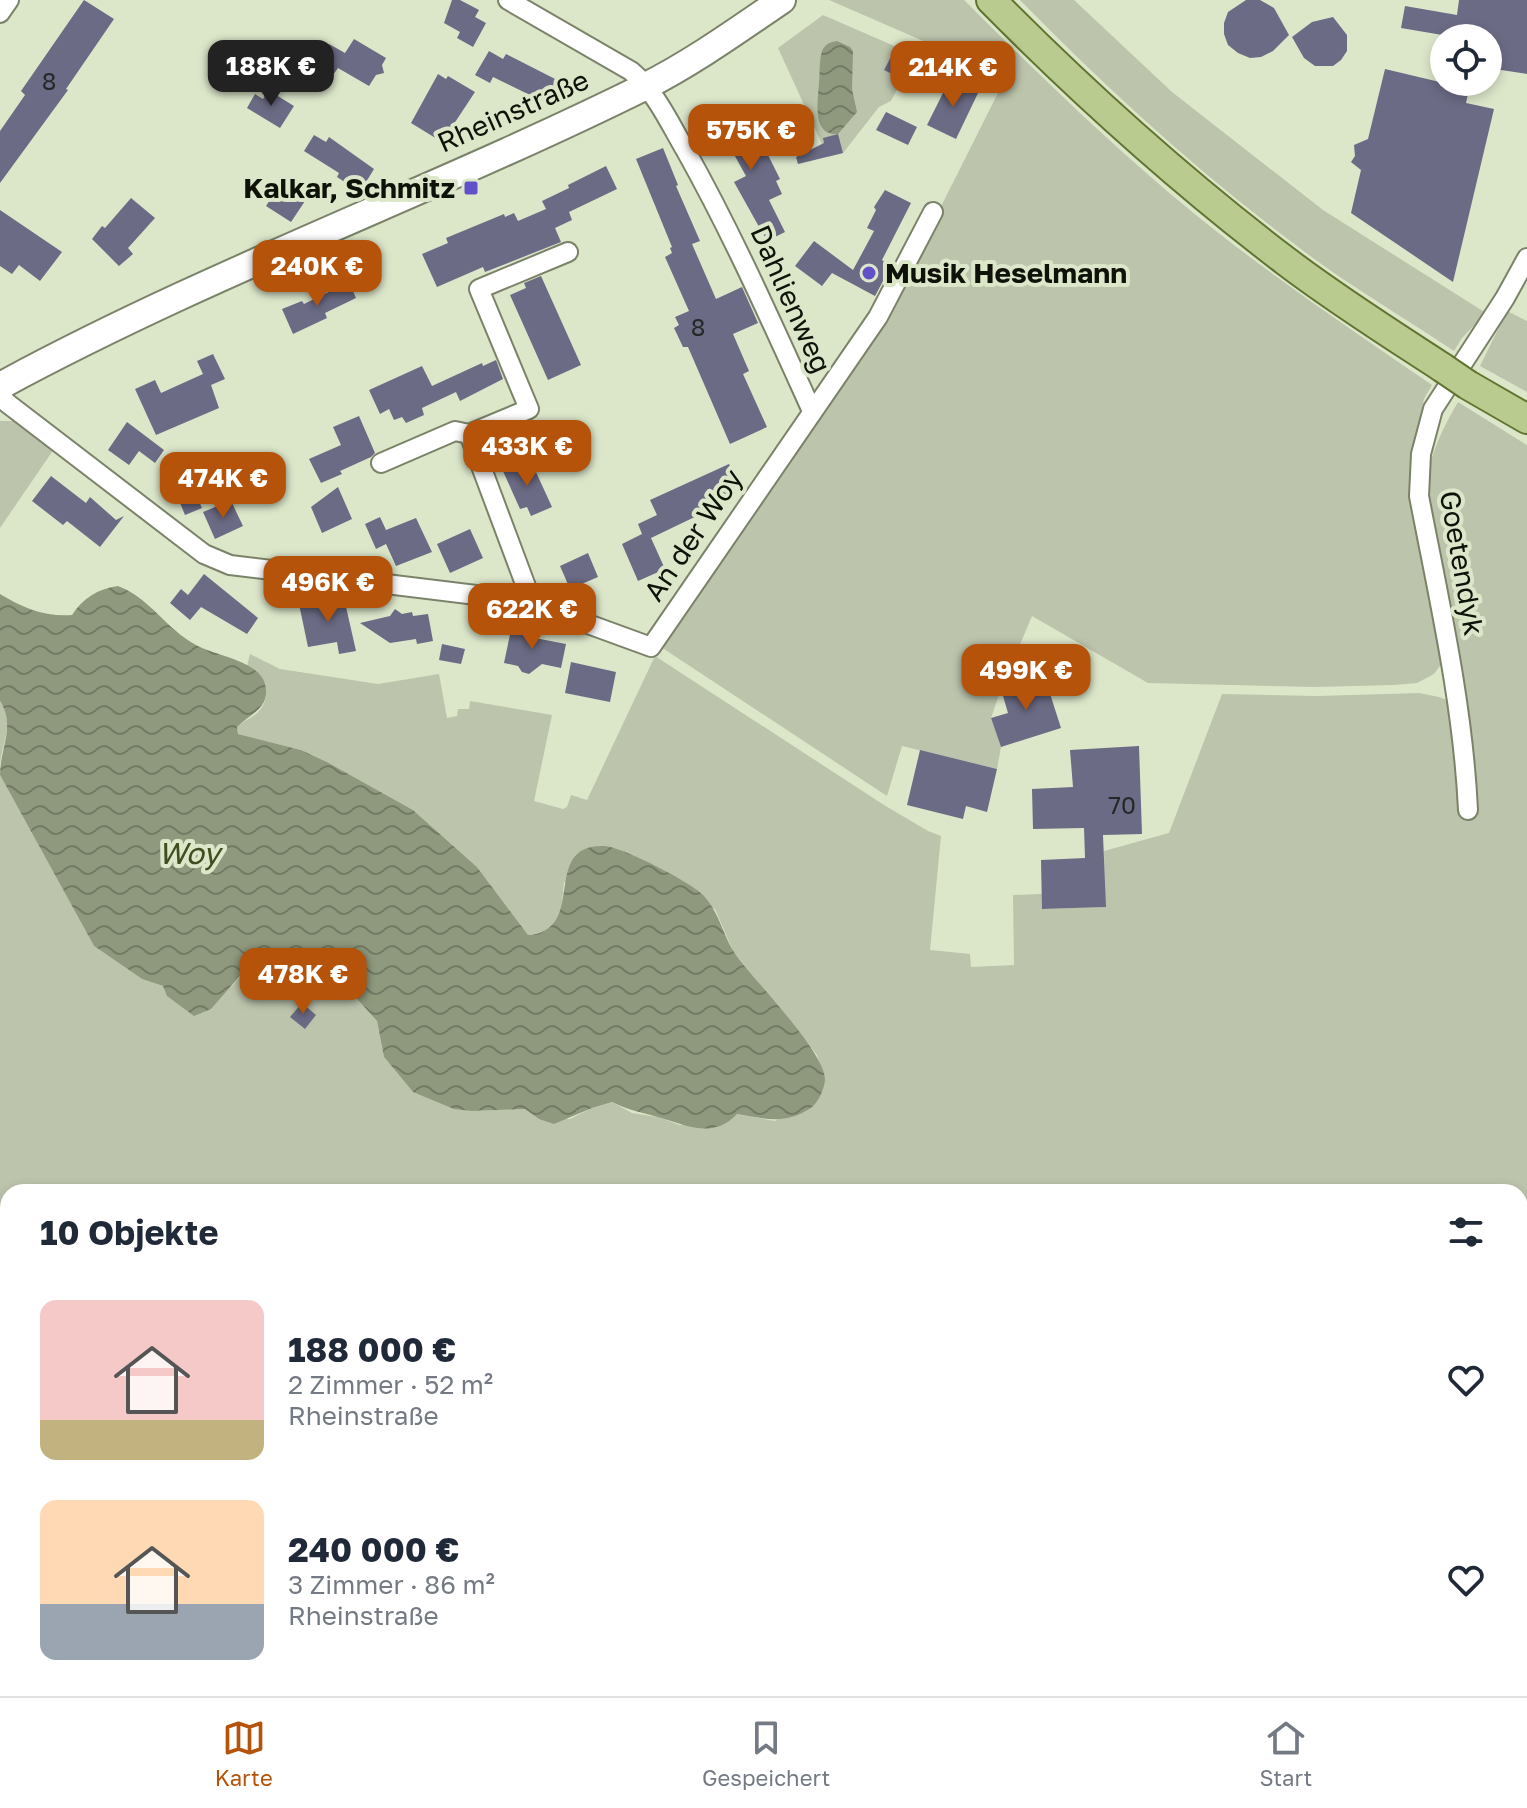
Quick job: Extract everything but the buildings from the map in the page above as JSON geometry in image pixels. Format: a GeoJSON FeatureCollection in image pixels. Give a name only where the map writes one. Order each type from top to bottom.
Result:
{"type":"FeatureCollection","features":[{"type":"Feature","properties":{"kind":"main road","name":"Rheinstraße"},"geometry":{"type":"LineString","coordinates":[[0,386],[223,277],[646,86],[782,0]]}},
{"type":"Feature","properties":{"kind":"main road"},"geometry":{"type":"LineString","coordinates":[[991,0],[1058,67],[1193,187],[1289,262],[1468,385],[1527,419]]}},
{"type":"Feature","properties":{"kind":"street"},"geometry":{"type":"LineString","coordinates":[[0,13],[9,0]]}},
{"type":"Feature","properties":{"kind":"street"},"geometry":{"type":"LineString","coordinates":[[508,0],[631,71],[646,86]]}},
{"type":"Feature","properties":{"kind":"street","name":"Dahlienweg"},"geometry":{"type":"LineString","coordinates":[[646,86],[724,220],[812,411]]}},
{"type":"Feature","properties":{"kind":"street","name":"An der Woy"},"geometry":{"type":"LineString","coordinates":[[0,395],[147,511],[215,560],[230,565],[525,601],[651,647],[878,317],[933,212]]}},
{"type":"Feature","properties":{"kind":"street"},"geometry":{"type":"LineString","coordinates":[[381,463],[455,431],[469,434],[529,409],[479,289],[568,252]]}},
{"type":"Feature","properties":{"kind":"street","name":"Goetendyk"},"geometry":{"type":"LineString","coordinates":[[1468,810],[1466,754],[1459,707],[1419,496],[1418,475],[1433,409],[1505,298],[1527,258]]}},
{"type":"Feature","properties":{"kind":"street"},"geometry":{"type":"LineString","coordinates":[[469,434],[527,589],[525,601]]}},
{"type":"Feature","properties":{"kind":"shaded area"},"geometry":{"type":"Polygon","coordinates":[[[829,0],[964,0],[1075,108],[1191,211],[1280,279],[1432,385],[1424,399],[1409,475],[1443,649],[1442,663],[1434,674],[1417,683],[1394,685],[1315,687],[1148,683],[1032,616],[991,718],[1001,747],[997,769],[902,746],[887,796],[661,647],[884,320],[1006,77],[829,0]]]}},
{"type":"Feature","properties":{"kind":"shaded area"},"geometry":{"type":"Polygon","coordinates":[[[1020,0],[1074,0],[1172,92],[1323,210],[1486,313],[1454,351],[1354,287],[1260,218],[1189,159],[1119,97],[1020,0]]]}},
{"type":"Feature","properties":{"kind":"shaded area"},"geometry":{"type":"Polygon","coordinates":[[[823,15],[915,55],[891,101],[879,107],[843,153],[828,157],[778,48],[823,15]]]}},
{"type":"Feature","properties":{"kind":"shaded area"},"geometry":{"type":"Polygon","coordinates":[[[1507,311],[1527,321],[1527,392],[1480,366],[1507,311]]]}},
{"type":"Feature","properties":{"kind":"shaded area"},"geometry":{"type":"Polygon","coordinates":[[[1458,402],[1527,445],[1527,1184],[0,1184],[0,775],[94,946],[142,979],[163,986],[230,988],[246,970],[267,960],[319,971],[348,989],[377,1021],[384,1057],[413,1092],[472,1111],[525,1109],[539,1119],[570,1119],[612,1102],[632,1113],[658,1117],[680,1125],[736,1114],[775,1121],[825,1079],[817,1055],[733,951],[715,909],[564,882],[561,910],[554,924],[539,933],[528,935],[477,867],[413,810],[301,750],[238,734],[237,727],[257,713],[266,698],[261,680],[247,666],[250,654],[280,669],[378,684],[439,674],[447,718],[457,716],[458,709],[469,709],[470,701],[552,715],[534,801],[563,809],[567,807],[571,795],[587,800],[655,656],[884,805],[941,836],[930,950],[970,954],[971,967],[1014,965],[1013,895],[1042,894],[1043,909],[1105,907],[1104,851],[1169,833],[1222,694],[1317,696],[1419,693],[1447,700],[1454,709],[1461,755],[1473,742],[1426,498],[1428,472],[1445,425],[1458,402]]]}},
{"type":"Feature","properties":{"kind":"shaded area"},"geometry":{"type":"Polygon","coordinates":[[[0,421],[18,421],[54,449],[0,528],[0,421]]]}},
{"type":"Feature","properties":{"kind":"shaded area"},"geometry":{"type":"Polygon","coordinates":[[[0,701],[7,725],[0,765],[0,701]]]}},
{"type":"Feature","properties":{"kind":"water"},"geometry":{"type":"Polygon","coordinates":[[[837,41],[853,51],[852,89],[857,112],[838,134],[824,129],[817,107],[822,51],[828,44],[837,41]]]}},
{"type":"Feature","properties":{"kind":"water","name":"Woy"},"geometry":{"type":"Polygon","coordinates":[[[118,586],[139,598],[196,645],[245,664],[261,676],[265,684],[265,699],[237,727],[238,734],[301,750],[413,810],[477,867],[528,935],[546,930],[556,919],[562,905],[567,872],[573,858],[585,849],[604,846],[625,852],[695,888],[712,908],[734,952],[814,1052],[825,1080],[817,1102],[794,1116],[776,1119],[737,1114],[728,1122],[710,1128],[681,1124],[612,1102],[554,1124],[539,1119],[525,1109],[454,1109],[413,1092],[384,1057],[377,1021],[348,989],[319,971],[267,960],[245,970],[211,1009],[194,1016],[167,996],[163,986],[142,979],[94,946],[0,775],[7,719],[0,701],[0,594],[34,610],[53,615],[72,615],[92,595],[118,586]]]}},
{"type":"Feature","properties":{"kind":"place","name":"Kalkar, Schmitz"},"geometry":{"type":"Point","coordinates":[471,188]}},
{"type":"Feature","properties":{"kind":"place","name":"Musik Heselmann"},"geometry":{"type":"Point","coordinates":[869,273]}}]}
